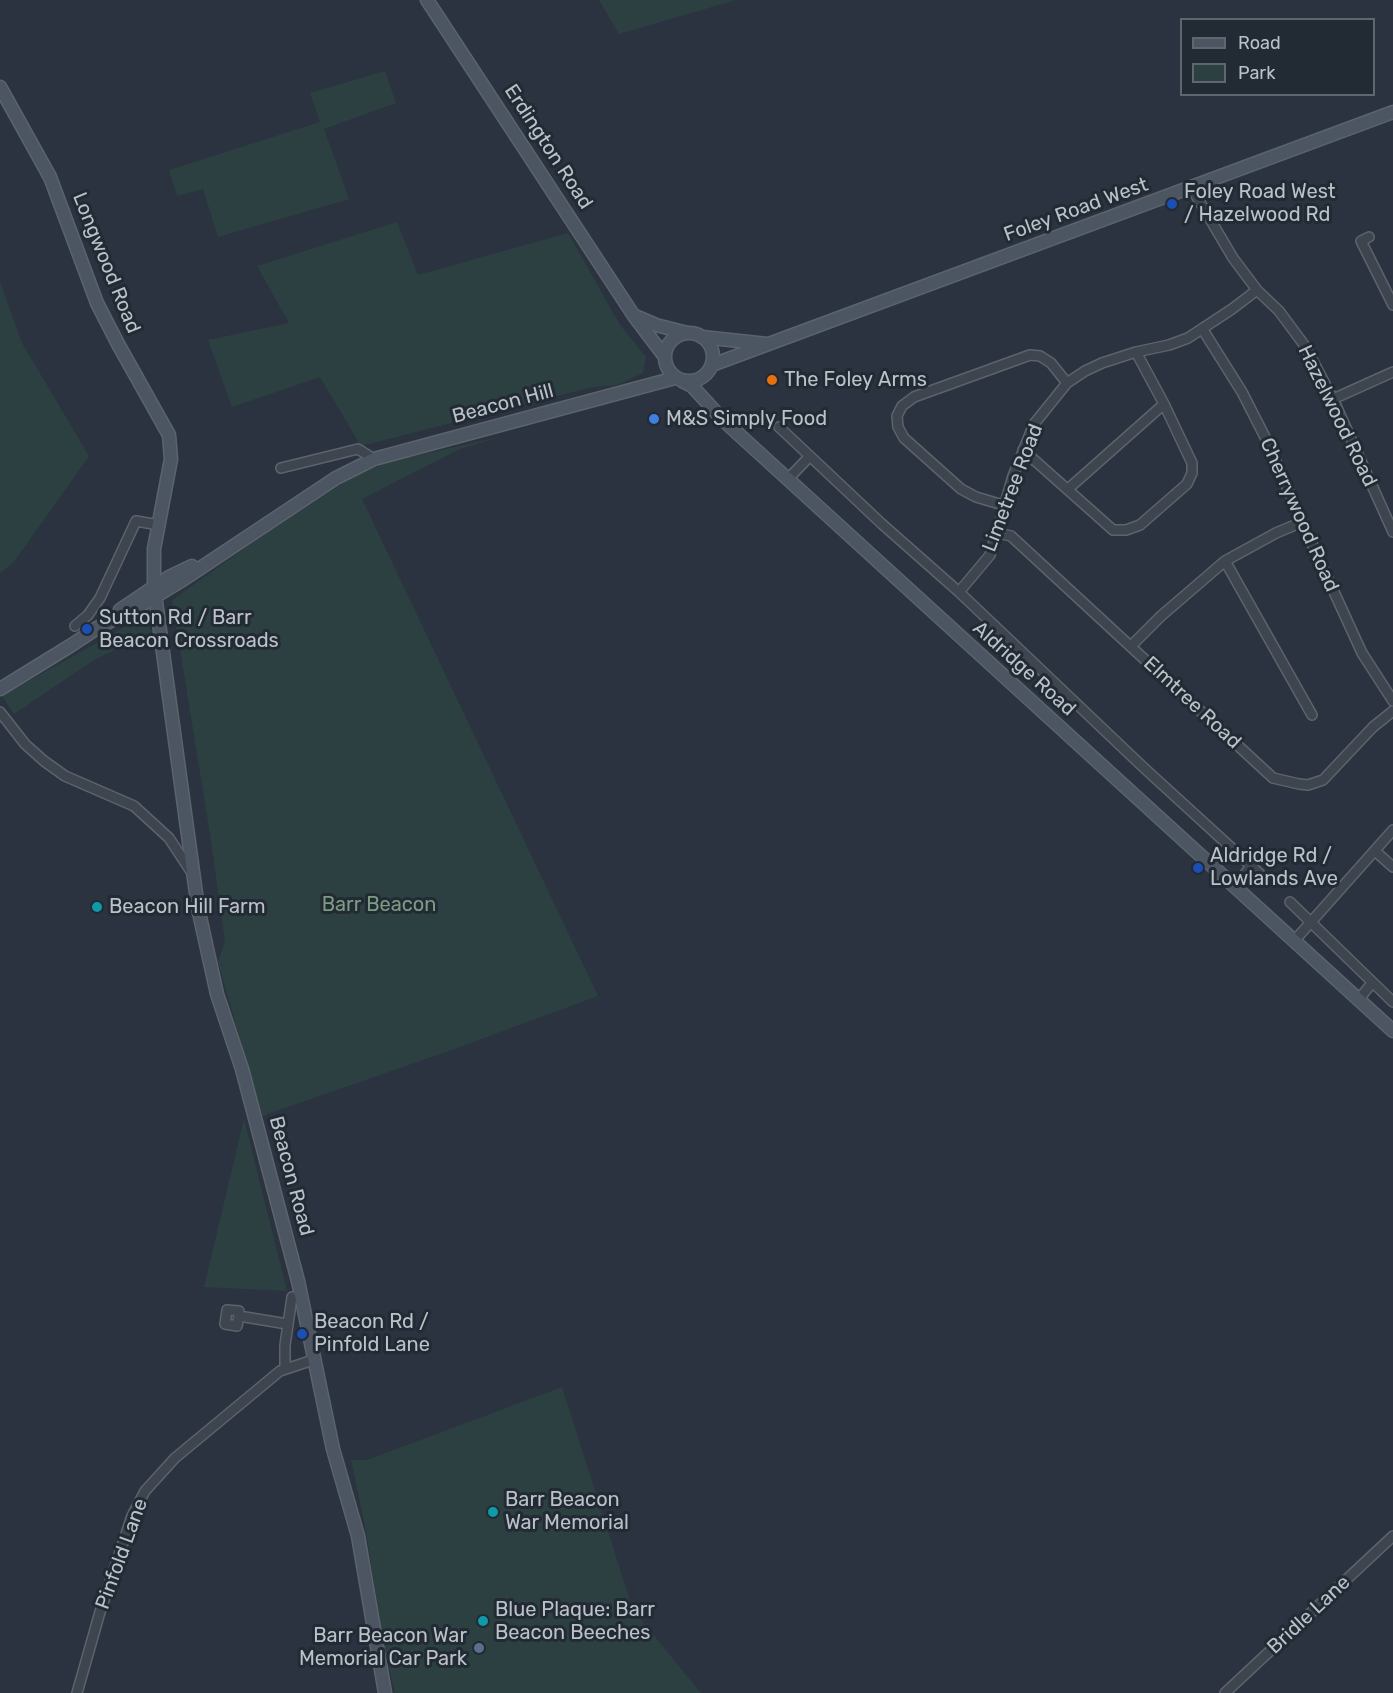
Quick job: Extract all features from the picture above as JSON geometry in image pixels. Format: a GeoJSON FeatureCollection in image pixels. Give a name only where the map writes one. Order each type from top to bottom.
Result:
{"type":"FeatureCollection","features":[{"type":"Feature","properties":{"kind":"main road","name":"Erdington Road"},"geometry":{"type":"LineString","coordinates":[[427,0],[664,359]]}},
{"type":"Feature","properties":{"kind":"main road","name":"Longwood Road"},"geometry":{"type":"LineString","coordinates":[[0,87],[50,177],[97,303],[169,435],[171,459],[154,549],[158,590]]}},
{"type":"Feature","properties":{"kind":"main road","name":"Foley Road West"},"geometry":{"type":"LineString","coordinates":[[709,370],[772,344],[1191,187],[1392,115]]}},
{"type":"Feature","properties":{"kind":"main road"},"geometry":{"type":"LineString","coordinates":[[634,316],[656,325],[702,337],[710,346],[713,353],[709,370],[709,402]]}},
{"type":"Feature","properties":{"kind":"main road"},"geometry":{"type":"LineString","coordinates":[[643,387],[653,377],[664,359],[671,341],[679,335],[688,333]]}},
{"type":"Feature","properties":{"kind":"main road","name":"Foley Road West"},"geometry":{"type":"LineString","coordinates":[[702,337],[772,344]]}},
{"type":"Feature","properties":{"kind":"main road"},"geometry":{"type":"LineString","coordinates":[[664,359],[669,371],[679,379],[698,380],[709,370]]}},
{"type":"Feature","properties":{"kind":"main road","name":"Beacon Hill"},"geometry":{"type":"LineString","coordinates":[[0,689],[226,550],[336,478],[374,459],[679,379]]}},
{"type":"Feature","properties":{"kind":"main road","name":"Aldridge Road"},"geometry":{"type":"LineString","coordinates":[[679,379],[692,386],[723,420],[1393,1031]]}},
{"type":"Feature","properties":{"kind":"main road","name":"Beacon Road"},"geometry":{"type":"LineString","coordinates":[[158,590],[161,645],[208,961],[242,1069],[286,1230],[333,1449],[358,1536],[385,1693]]}},
{"type":"Feature","properties":{"kind":"street","name":"Hazelwood Road"},"geometry":{"type":"LineString","coordinates":[[1191,187],[1233,258],[1257,290],[1279,311],[1305,346],[1333,399],[1393,532]]}},
{"type":"Feature","properties":{"kind":"street"},"geometry":{"type":"LineString","coordinates":[[1369,237],[1361,241],[1393,305]]}},
{"type":"Feature","properties":{"kind":"street","name":"Limetree Road"},"geometry":{"type":"LineString","coordinates":[[959,592],[990,555],[998,533],[1003,505],[1034,424],[1067,383],[1085,370],[1102,363],[1136,352],[1169,345],[1203,330],[1257,290]]}},
{"type":"Feature","properties":{"kind":"street","name":"Cherrywood Road"},"geometry":{"type":"LineString","coordinates":[[1203,330],[1248,402],[1362,653],[1393,701]]}},
{"type":"Feature","properties":{"kind":"street"},"geometry":{"type":"LineString","coordinates":[[1023,450],[1113,530],[1126,530],[1140,525],[1187,484],[1192,472],[1192,463],[1136,352]]}},
{"type":"Feature","properties":{"kind":"street"},"geometry":{"type":"LineString","coordinates":[[1003,505],[976,497],[960,489],[904,438],[898,427],[897,416],[902,406],[914,397],[1030,355],[1040,356],[1051,363],[1067,383]]}},
{"type":"Feature","properties":{"kind":"street"},"geometry":{"type":"LineString","coordinates":[[1333,399],[1393,372]]}},
{"type":"Feature","properties":{"kind":"street"},"geometry":{"type":"LineString","coordinates":[[1068,489],[1164,404]]}},
{"type":"Feature","properties":{"kind":"street","name":"Aldridge Road"},"geometry":{"type":"LineString","coordinates":[[779,427],[1260,874]]}},
{"type":"Feature","properties":{"kind":"street"},"geometry":{"type":"LineString","coordinates":[[281,468],[358,449],[374,459]]}},
{"type":"Feature","properties":{"kind":"street"},"geometry":{"type":"LineString","coordinates":[[788,479],[810,456]]}},
{"type":"Feature","properties":{"kind":"street"},"geometry":{"type":"LineString","coordinates":[[75,626],[88,615],[100,598],[136,521],[159,525]]}},
{"type":"Feature","properties":{"kind":"street"},"geometry":{"type":"LineString","coordinates":[[1131,646],[1161,616],[1225,561],[1276,533],[1302,522]]}},
{"type":"Feature","properties":{"kind":"street","name":"Elmtree Road"},"geometry":{"type":"LineString","coordinates":[[998,533],[1011,536],[1273,778],[1308,785],[1323,780],[1373,727],[1393,711]]}},
{"type":"Feature","properties":{"kind":"street"},"geometry":{"type":"LineString","coordinates":[[1225,561],[1301,704],[1312,715]]}},
{"type":"Feature","properties":{"kind":"street"},"geometry":{"type":"LineString","coordinates":[[0,712],[25,744],[65,776],[134,806],[170,838],[194,875]]}},
{"type":"Feature","properties":{"kind":"street"},"geometry":{"type":"LineString","coordinates":[[1295,940],[1393,830]]}},
{"type":"Feature","properties":{"kind":"street"},"geometry":{"type":"LineString","coordinates":[[1376,850],[1393,867]]}},
{"type":"Feature","properties":{"kind":"street"},"geometry":{"type":"LineString","coordinates":[[1235,887],[1251,866]]}},
{"type":"Feature","properties":{"kind":"street"},"geometry":{"type":"LineString","coordinates":[[1290,902],[1393,1002]]}},
{"type":"Feature","properties":{"kind":"street"},"geometry":{"type":"LineString","coordinates":[[1359,999],[1372,983]]}},
{"type":"Feature","properties":{"kind":"street"},"geometry":{"type":"LineString","coordinates":[[285,1369],[286,1324],[292,1297]]}},
{"type":"Feature","properties":{"kind":"street"},"geometry":{"type":"LineString","coordinates":[[239,1316],[286,1324]]}},
{"type":"Feature","properties":{"kind":"street","name":"Pinfold Lane"},"geometry":{"type":"LineString","coordinates":[[77,1693],[100,1612],[132,1516],[145,1491],[175,1458],[285,1369],[313,1360]]}},
{"type":"Feature","properties":{"kind":"street","name":"Bridle Lane"},"geometry":{"type":"LineString","coordinates":[[1225,1693],[1393,1536]]}},
{"type":"Feature","properties":{"kind":"green space"},"geometry":{"type":"Polygon","coordinates":[[[599,0],[736,0],[619,34],[599,0]]]}},
{"type":"Feature","properties":{"kind":"green space"},"geometry":{"type":"Polygon","coordinates":[[[385,71],[396,103],[324,129],[349,199],[218,237],[203,189],[177,196],[169,170],[320,122],[310,93],[385,71]]]}},
{"type":"Feature","properties":{"kind":"green space"},"geometry":{"type":"Polygon","coordinates":[[[397,222],[418,275],[568,233],[620,325],[646,357],[643,373],[617,385],[593,387],[361,446],[320,377],[232,407],[208,340],[289,323],[257,266],[397,222]]]}},
{"type":"Feature","properties":{"kind":"green space"},"geometry":{"type":"Polygon","coordinates":[[[0,282],[22,343],[89,456],[14,562],[0,573],[0,282]]]}},
{"type":"Feature","properties":{"kind":"green space","name":"Barr Beacon"},"geometry":{"type":"Polygon","coordinates":[[[503,436],[460,449],[362,499],[598,996],[262,1116],[218,962],[225,942],[172,600],[262,536],[351,478],[388,462],[503,436]]]}},
{"type":"Feature","properties":{"kind":"green space"},"geometry":{"type":"Polygon","coordinates":[[[146,615],[151,632],[94,660],[14,714],[2,696],[146,615]]]}},
{"type":"Feature","properties":{"kind":"green space"},"geometry":{"type":"Polygon","coordinates":[[[244,1119],[287,1291],[204,1287],[244,1119]]]}},
{"type":"Feature","properties":{"kind":"green space"},"geometry":{"type":"Polygon","coordinates":[[[562,1387],[633,1610],[701,1693],[395,1693],[385,1651],[365,1526],[351,1460],[367,1460],[562,1387]]]}},
{"type":"Feature","properties":{"kind":"place","name":"Foley Road West / Hazelwood Rd"},"geometry":{"type":"Point","coordinates":[1172,204]}},
{"type":"Feature","properties":{"kind":"place","name":"The Foley Arms"},"geometry":{"type":"Point","coordinates":[772,380]}},
{"type":"Feature","properties":{"kind":"place","name":"M&S Simply Food"},"geometry":{"type":"Point","coordinates":[654,419]}},
{"type":"Feature","properties":{"kind":"place","name":"Sutton Rd / Barr Beacon Crossroads"},"geometry":{"type":"Point","coordinates":[87,629]}},
{"type":"Feature","properties":{"kind":"place","name":"Aldridge Rd / Lowlands Ave"},"geometry":{"type":"Point","coordinates":[1198,868]}},
{"type":"Feature","properties":{"kind":"place","name":"Beacon Hill Farm"},"geometry":{"type":"Point","coordinates":[97,907]}},
{"type":"Feature","properties":{"kind":"place","name":"Beacon Rd / Pinfold Lane"},"geometry":{"type":"Point","coordinates":[302,1334]}},
{"type":"Feature","properties":{"kind":"place","name":"Barr Beacon War Memorial"},"geometry":{"type":"Point","coordinates":[493,1512]}},
{"type":"Feature","properties":{"kind":"place","name":"Blue Plaque: Barr Beacon Beeches"},"geometry":{"type":"Point","coordinates":[483,1621]}},
{"type":"Feature","properties":{"kind":"place","name":"Barr Beacon War Memorial Car Park"},"geometry":{"type":"Point","coordinates":[479,1648]}}]}
